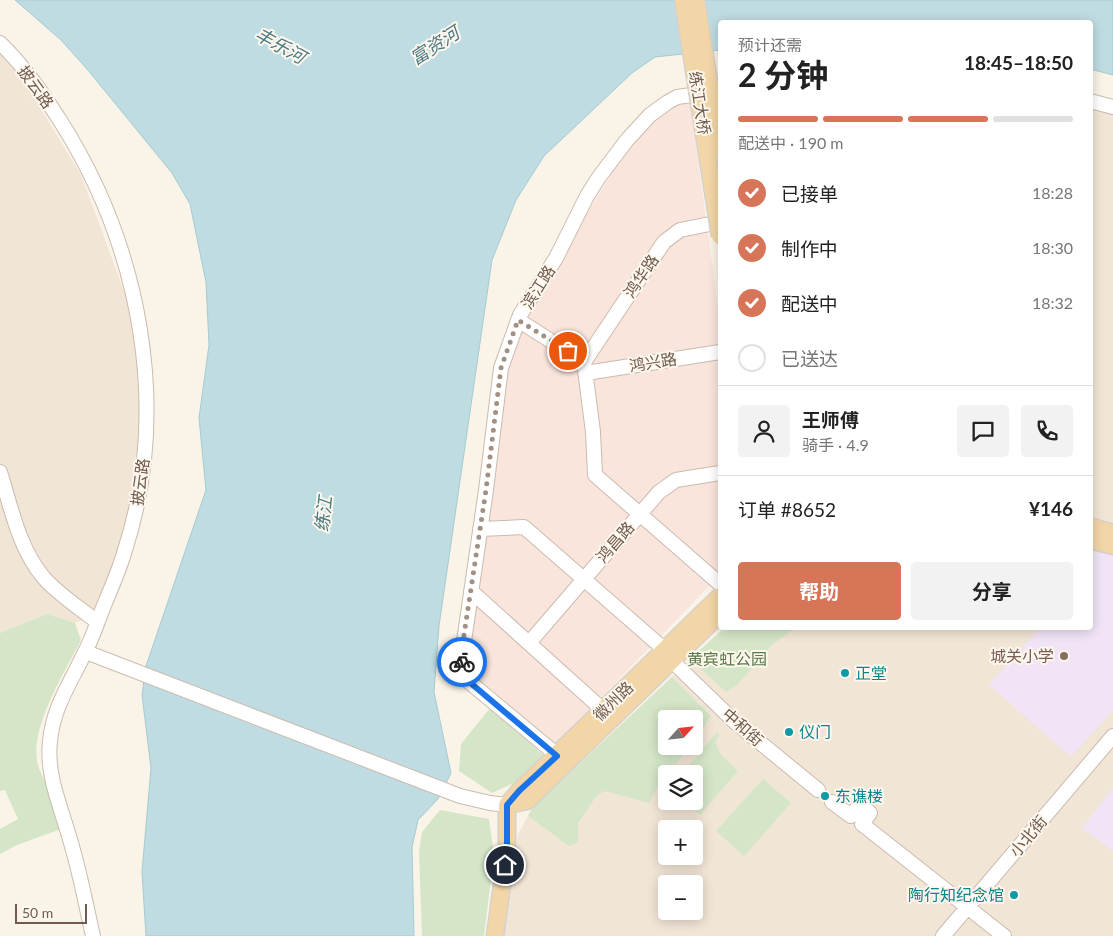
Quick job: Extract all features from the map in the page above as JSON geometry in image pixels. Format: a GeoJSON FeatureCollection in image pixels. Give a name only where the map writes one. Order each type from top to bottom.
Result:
{"type":"FeatureCollection","features":[{"type":"Feature","properties":{"kind":"main road","name":"练江大桥"},"geometry":{"type":"LineString","coordinates":[[683,0],[718,223]]}},
{"type":"Feature","properties":{"kind":"main road","name":"练江大桥"},"geometry":{"type":"LineString","coordinates":[[696,0],[718,138]]}},
{"type":"Feature","properties":{"kind":"main road"},"geometry":{"type":"LineString","coordinates":[[1093,527],[1113,533]]}},
{"type":"Feature","properties":{"kind":"main road"},"geometry":{"type":"LineString","coordinates":[[1093,541],[1113,546]]}},
{"type":"Feature","properties":{"kind":"main road","name":"徽州路"},"geometry":{"type":"LineString","coordinates":[[507,805],[527,801],[668,656],[718,598]]}},
{"type":"Feature","properties":{"kind":"main road","name":"徽州路"},"geometry":{"type":"LineString","coordinates":[[507,805],[519,791],[603,710],[718,616]]}},
{"type":"Feature","properties":{"kind":"main road"},"geometry":{"type":"LineString","coordinates":[[495,936],[507,848],[507,805]]}},
{"type":"Feature","properties":{"kind":"street","name":"披云路"},"geometry":{"type":"LineString","coordinates":[[0,43],[18,62],[51,107],[91,176],[122,253],[135,302],[143,346],[146,424],[141,485],[133,523],[124,553],[98,622],[92,654],[58,703],[49,742],[49,762],[52,781],[72,847],[94,936]]}},
{"type":"Feature","properties":{"kind":"street","name":"滨江路"},"geometry":{"type":"LineString","coordinates":[[557,756],[467,680],[462,664],[462,648],[501,368],[518,320],[556,258],[587,196],[627,140],[650,115],[677,97],[718,91]]}},
{"type":"Feature","properties":{"kind":"street"},"geometry":{"type":"LineString","coordinates":[[1093,102],[1113,107]]}},
{"type":"Feature","properties":{"kind":"street","name":"鸿华路"},"geometry":{"type":"LineString","coordinates":[[585,367],[664,242],[680,230],[718,222]]}},
{"type":"Feature","properties":{"kind":"street"},"geometry":{"type":"LineString","coordinates":[[518,320],[585,367],[594,432],[595,475],[718,582]]}},
{"type":"Feature","properties":{"kind":"street","name":"鸿兴路"},"geometry":{"type":"LineString","coordinates":[[585,367],[718,352]]}},
{"type":"Feature","properties":{"kind":"street"},"geometry":{"type":"LineString","coordinates":[[0,472],[20,536],[33,563],[52,586],[98,622]]}},
{"type":"Feature","properties":{"kind":"street","name":"鸿昌路"},"geometry":{"type":"LineString","coordinates":[[528,643],[659,492],[676,480],[718,473]]}},
{"type":"Feature","properties":{"kind":"street","name":"中和街"},"geometry":{"type":"LineString","coordinates":[[480,529],[524,527],[668,656],[735,722],[818,790]]}},
{"type":"Feature","properties":{"kind":"street"},"geometry":{"type":"LineString","coordinates":[[471,591],[603,710]]}},
{"type":"Feature","properties":{"kind":"street"},"geometry":{"type":"LineString","coordinates":[[92,654],[460,796],[507,805]]}},
{"type":"Feature","properties":{"kind":"street","name":"小北街"},"geometry":{"type":"LineString","coordinates":[[943,936],[1113,736]]}},
{"type":"Feature","properties":{"kind":"street"},"geometry":{"type":"LineString","coordinates":[[832,802],[968,906],[1004,936]]}},
{"type":"Feature","properties":{"kind":"shaded area"},"geometry":{"type":"Polygon","coordinates":[[[0,54],[24,81],[81,175],[131,310],[139,341],[142,434],[127,524],[96,614],[75,623],[47,614],[0,633],[0,54]]]}},
{"type":"Feature","properties":{"kind":"shaded area"},"geometry":{"type":"Polygon","coordinates":[[[690,102],[718,307],[718,577],[552,748],[471,678],[464,657],[507,363],[522,317],[632,141],[666,106],[690,102]]]}},
{"type":"Feature","properties":{"kind":"shaded area"},"geometry":{"type":"Polygon","coordinates":[[[1093,107],[1113,112],[1113,523],[1093,517],[1093,107]]]}},
{"type":"Feature","properties":{"kind":"shaded area"},"geometry":{"type":"Polygon","coordinates":[[[1093,548],[1113,553],[1113,936],[504,936],[518,835],[532,808],[722,630],[1093,630],[1093,548]]]}},
{"type":"Feature","properties":{"kind":"shaded area","name":"城关小学"},"geometry":{"type":"Polygon","coordinates":[[[1096,549],[1113,553],[1113,710],[1071,757],[989,685],[1038,630],[1093,630],[1093,559],[1096,549]]]}},
{"type":"Feature","properties":{"kind":"shaded area"},"geometry":{"type":"Polygon","coordinates":[[[1113,788],[1113,851],[1082,828],[1113,788]]]}},
{"type":"Feature","properties":{"kind":"green space"},"geometry":{"type":"Polygon","coordinates":[[[47,614],[75,623],[81,640],[58,683],[44,715],[37,747],[38,765],[50,793],[61,829],[17,845],[0,854],[0,829],[18,819],[5,790],[0,791],[0,633],[47,614]]]}},
{"type":"Feature","properties":{"kind":"green space","name":"黄宾虹公园"},"geometry":{"type":"Polygon","coordinates":[[[722,630],[792,630],[773,644],[738,684],[726,692],[690,659],[722,630]]]}},
{"type":"Feature","properties":{"kind":"green space"},"geometry":{"type":"Polygon","coordinates":[[[672,677],[711,716],[703,728],[703,710],[658,710],[658,755],[683,755],[675,765],[658,765],[658,787],[649,803],[605,791],[597,795],[578,823],[578,842],[569,846],[528,816],[532,808],[672,677]]]}},
{"type":"Feature","properties":{"kind":"green space"},"geometry":{"type":"Polygon","coordinates":[[[491,707],[543,755],[514,783],[492,793],[459,771],[461,744],[491,707]]]}},
{"type":"Feature","properties":{"kind":"green space"},"geometry":{"type":"Polygon","coordinates":[[[717,732],[719,735],[715,742],[721,755],[738,771],[700,815],[695,810],[703,810],[703,765],[690,765],[698,755],[703,755],[703,749],[717,732]]]}},
{"type":"Feature","properties":{"kind":"green space"},"geometry":{"type":"Polygon","coordinates":[[[763,779],[791,803],[744,856],[716,831],[763,779]]]}},
{"type":"Feature","properties":{"kind":"green space"},"geometry":{"type":"Polygon","coordinates":[[[440,810],[489,819],[494,855],[484,936],[422,936],[419,852],[422,832],[440,810]]]}},
{"type":"Feature","properties":{"kind":"water"},"geometry":{"type":"Polygon","coordinates":[[[15,0],[1113,0],[1113,75],[1093,70],[1093,20],[718,20],[718,50],[655,57],[632,73],[544,156],[516,200],[492,260],[439,626],[434,692],[451,773],[438,799],[418,820],[412,847],[414,936],[146,936],[142,872],[151,768],[142,695],[146,666],[206,490],[199,418],[209,345],[206,282],[190,204],[172,173],[61,40],[15,0]]]}},
{"type":"Feature","properties":{"kind":"way so far"},"geometry":{"type":"LineString","coordinates":[[462,662],[462,648],[486,490],[501,368],[518,320],[568,351]]}},
{"type":"Feature","properties":{"kind":"place","name":"城关小学"},"geometry":{"type":"Point","coordinates":[1064,656]}},
{"type":"Feature","properties":{"kind":"place","name":"正堂"},"geometry":{"type":"Point","coordinates":[845,673]}},
{"type":"Feature","properties":{"kind":"place","name":"仪门"},"geometry":{"type":"Point","coordinates":[789,732]}},
{"type":"Feature","properties":{"kind":"place","name":"东谯楼"},"geometry":{"type":"Point","coordinates":[825,796]}},
{"type":"Feature","properties":{"kind":"place","name":"陶行知纪念馆"},"geometry":{"type":"Point","coordinates":[1014,895]}},
{"type":"Feature","properties":{"kind":"route"},"geometry":{"type":"LineString","coordinates":[[462,662],[467,680],[557,756],[519,791],[507,805],[505,865]]}},
{"type":"Feature","properties":{"kind":"water label","name":"丰乐河"},"geometry":{"type":"Point","coordinates":[280,46]}},
{"type":"Feature","properties":{"kind":"water label","name":"富资河"},"geometry":{"type":"Point","coordinates":[435,46]}},
{"type":"Feature","properties":{"kind":"water label","name":"练江"},"geometry":{"type":"Point","coordinates":[324,514]}}]}
